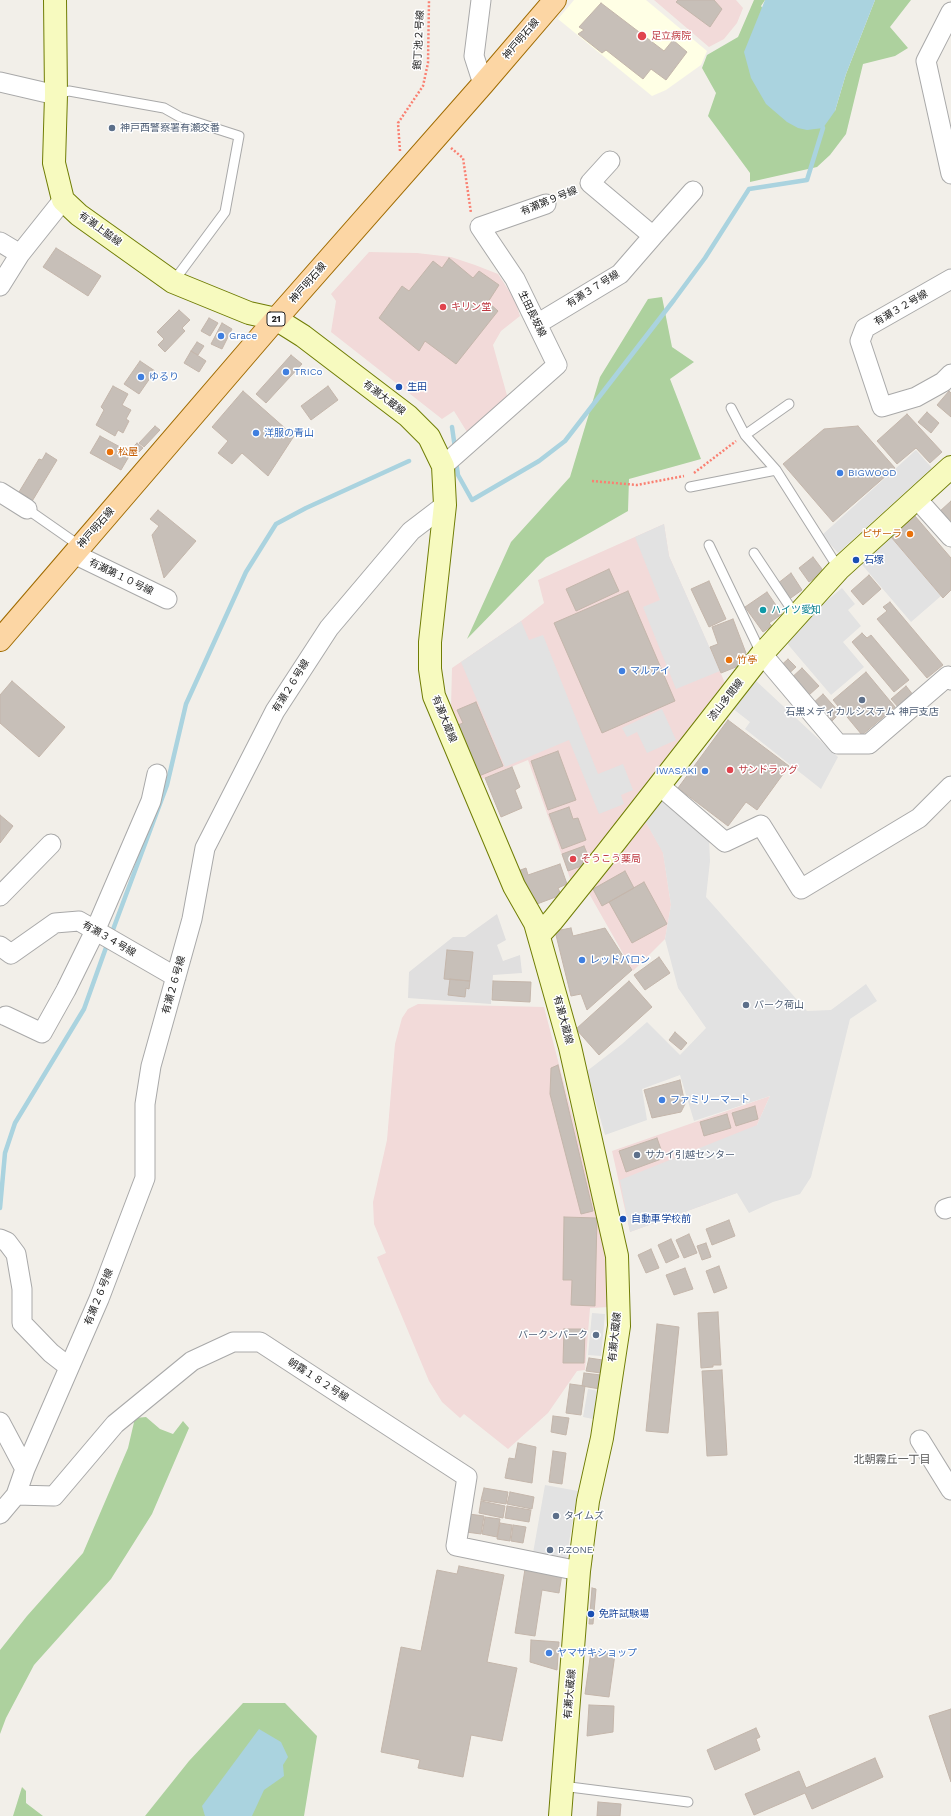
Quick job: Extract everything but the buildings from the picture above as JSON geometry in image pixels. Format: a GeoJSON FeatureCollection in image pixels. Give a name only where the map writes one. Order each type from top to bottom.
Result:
{"type":"FeatureCollection","features":[{"type":"Feature","properties":{"kind":"main road"},"geometry":{"type":"LineString","coordinates":[[54,0],[56,95],[54,163],[63,200]]}},
{"type":"Feature","properties":{"kind":"main road","name":"神戸明石線"},"geometry":{"type":"LineString","coordinates":[[0,640],[276,319],[555,0]]}},
{"type":"Feature","properties":{"kind":"main road","name":"有瀬上脇線"},"geometry":{"type":"LineString","coordinates":[[63,200],[79,216],[173,282],[249,313],[276,319]]}},
{"type":"Feature","properties":{"kind":"main road","name":"有瀬大蔵線"},"geometry":{"type":"LineString","coordinates":[[276,319],[303,336],[408,416],[429,437],[443,466],[445,505],[430,642],[430,669],[434,696],[514,886],[535,923],[539,935],[570,1047],[617,1256],[619,1326],[602,1438],[588,1501],[579,1571],[560,1816]]}},
{"type":"Feature","properties":{"kind":"main road","name":"漆山多聞線"},"geometry":{"type":"LineString","coordinates":[[539,935],[553,920],[660,786],[762,654],[839,569],[951,467]]}},
{"type":"Feature","properties":{"kind":"street"},"geometry":{"type":"LineString","coordinates":[[481,0],[474,56],[483,84]]}},
{"type":"Feature","properties":{"kind":"street"},"geometry":{"type":"LineString","coordinates":[[951,12],[926,61],[951,174]]}},
{"type":"Feature","properties":{"kind":"street"},"geometry":{"type":"LineString","coordinates":[[0,82],[56,95]]}},
{"type":"Feature","properties":{"kind":"street"},"geometry":{"type":"LineString","coordinates":[[610,161],[590,183],[653,236]]}},
{"type":"Feature","properties":{"kind":"street","name":"有瀬３７号線"},"geometry":{"type":"LineString","coordinates":[[537,324],[620,274],[693,191]]}},
{"type":"Feature","properties":{"kind":"street"},"geometry":{"type":"LineString","coordinates":[[0,286],[20,254],[63,200]]}},
{"type":"Feature","properties":{"kind":"street","name":"有瀬第９号線"},"geometry":{"type":"LineString","coordinates":[[480,226],[546,204]]}},
{"type":"Feature","properties":{"kind":"street","name":"生田長坂線"},"geometry":{"type":"LineString","coordinates":[[443,466],[557,365],[515,279],[480,226]]}},
{"type":"Feature","properties":{"kind":"street"},"geometry":{"type":"LineString","coordinates":[[0,242],[20,254]]}},
{"type":"Feature","properties":{"kind":"street","name":"有瀬３２号線"},"geometry":{"type":"LineString","coordinates":[[951,279],[865,328],[860,341],[882,407],[916,396],[943,382],[951,374]]}},
{"type":"Feature","properties":{"kind":"street","name":"有瀬第１０号線"},"geometry":{"type":"LineString","coordinates":[[0,492],[27,509]]}},
{"type":"Feature","properties":{"kind":"street"},"geometry":{"type":"LineString","coordinates":[[917,499],[951,537]]}},
{"type":"Feature","properties":{"kind":"street","name":"有瀬２６号線"},"geometry":{"type":"LineString","coordinates":[[0,1514],[16,1495],[99,1299],[145,1178],[145,1104],[150,1074],[192,919],[205,848],[275,711],[329,628],[411,532],[445,505]]}},
{"type":"Feature","properties":{"kind":"street","name":"有瀬第１０号線"},"geometry":{"type":"LineString","coordinates":[[77,550],[167,599]]}},
{"type":"Feature","properties":{"kind":"street"},"geometry":{"type":"LineString","coordinates":[[762,654],[838,744],[869,744],[948,676],[951,680]]}},
{"type":"Feature","properties":{"kind":"street"},"geometry":{"type":"LineString","coordinates":[[6,1016],[42,1032],[98,932],[151,801],[157,774]]}},
{"type":"Feature","properties":{"kind":"street"},"geometry":{"type":"LineString","coordinates":[[660,786],[725,842],[761,826],[801,889],[919,818],[951,786]]}},
{"type":"Feature","properties":{"kind":"street"},"geometry":{"type":"LineString","coordinates":[[0,896],[51,844]]}},
{"type":"Feature","properties":{"kind":"street","name":"有瀬３４号線"},"geometry":{"type":"LineString","coordinates":[[0,946],[11,954],[55,923],[79,921],[176,977]]}},
{"type":"Feature","properties":{"kind":"street"},"geometry":{"type":"LineString","coordinates":[[3,1241],[16,1254],[22,1289],[22,1323],[52,1353],[69,1367]]}},
{"type":"Feature","properties":{"kind":"street","name":"朝霧１８２号線"},"geometry":{"type":"LineString","coordinates":[[16,1495],[54,1496],[115,1424],[192,1362],[233,1342],[260,1342],[467,1477],[456,1546],[579,1571]]}},
{"type":"Feature","properties":{"kind":"street"},"geometry":{"type":"LineString","coordinates":[[0,1422],[26,1469]]}},
{"type":"Feature","properties":{"kind":"street"},"geometry":{"type":"LineString","coordinates":[[920,1440],[951,1490]]}},
{"type":"Feature","properties":{"kind":"lane"},"geometry":{"type":"LineString","coordinates":[[56,95],[69,91],[164,108],[180,117],[239,136],[225,212],[173,282]]}},
{"type":"Feature","properties":{"kind":"lane"},"geometry":{"type":"LineString","coordinates":[[745,434],[788,404]]}},
{"type":"Feature","properties":{"kind":"lane"},"geometry":{"type":"LineString","coordinates":[[731,408],[745,434],[776,470],[839,569]]}},
{"type":"Feature","properties":{"kind":"lane"},"geometry":{"type":"LineString","coordinates":[[690,487],[776,470]]}},
{"type":"Feature","properties":{"kind":"lane","name":"有瀬第１０号線"},"geometry":{"type":"LineString","coordinates":[[27,509],[77,550]]}},
{"type":"Feature","properties":{"kind":"lane"},"geometry":{"type":"LineString","coordinates":[[709,545],[762,654]]}},
{"type":"Feature","properties":{"kind":"lane"},"geometry":{"type":"LineString","coordinates":[[754,553],[796,616]]}},
{"type":"Feature","properties":{"kind":"lane"},"geometry":{"type":"LineString","coordinates":[[562,1786],[688,1802]]}},
{"type":"Feature","properties":{"kind":"path","name":"鉋丁池２号線"},"geometry":{"type":"LineString","coordinates":[[409,167],[400,151],[398,123],[423,86],[428,63],[429,0]]}},
{"type":"Feature","properties":{"kind":"path"},"geometry":{"type":"LineString","coordinates":[[438,135],[463,158],[471,214],[480,226]]}},
{"type":"Feature","properties":{"kind":"path","name":"有瀬第９号線"},"geometry":{"type":"LineString","coordinates":[[546,204],[590,183]]}},
{"type":"Feature","properties":{"kind":"path"},"geometry":{"type":"LineString","coordinates":[[592,481],[636,485],[694,474],[745,434]]}},
{"type":"Feature","properties":{"kind":"shaded area"},"geometry":{"type":"Polygon","coordinates":[[[574,0],[646,0],[707,51],[701,65],[666,90],[652,96],[558,19],[574,0]]]}},
{"type":"Feature","properties":{"kind":"shaded area"},"geometry":{"type":"Polygon","coordinates":[[[654,0],[736,0],[743,8],[737,23],[724,39],[709,47],[654,0]]]}},
{"type":"Feature","properties":{"kind":"shaded area"},"geometry":{"type":"Polygon","coordinates":[[[369,252],[417,253],[451,257],[498,274],[515,300],[520,316],[501,331],[493,345],[508,399],[467,432],[454,411],[442,419],[331,332],[336,301],[331,294],[369,252]]]}},
{"type":"Feature","properties":{"kind":"shaded area"},"geometry":{"type":"Polygon","coordinates":[[[916,450],[932,468],[838,553],[822,535],[916,450]]]}},
{"type":"Feature","properties":{"kind":"shaded area"},"geometry":{"type":"Polygon","coordinates":[[[664,524],[669,556],[725,683],[571,881],[528,760],[477,781],[451,708],[452,668],[521,621],[544,603],[538,580],[664,524]]]}},
{"type":"Feature","properties":{"kind":"shaded area"},"geometry":{"type":"Polygon","coordinates":[[[664,524],[669,556],[720,671],[676,689],[643,607],[660,600],[635,537],[664,524]]]}},
{"type":"Feature","properties":{"kind":"shaded area"},"geometry":{"type":"Polygon","coordinates":[[[888,534],[941,596],[911,622],[858,560],[888,534]]]}},
{"type":"Feature","properties":{"kind":"shaded area"},"geometry":{"type":"Polygon","coordinates":[[[842,588],[855,604],[848,610],[861,626],[843,642],[864,667],[831,695],[785,641],[816,610],[842,588]]]}},
{"type":"Feature","properties":{"kind":"shaded area"},"geometry":{"type":"Polygon","coordinates":[[[521,621],[529,640],[543,635],[598,774],[623,764],[633,790],[621,795],[624,804],[599,814],[569,740],[505,767],[461,662],[521,621]]]}},
{"type":"Feature","properties":{"kind":"shaded area"},"geometry":{"type":"Polygon","coordinates":[[[754,679],[838,757],[821,789],[745,729],[750,722],[732,708],[754,679]]]}},
{"type":"Feature","properties":{"kind":"shaded area"},"geometry":{"type":"Polygon","coordinates":[[[662,709],[676,740],[647,753],[637,732],[627,737],[622,728],[662,709]]]}},
{"type":"Feature","properties":{"kind":"shaded area","name":"パーク荷山"},"geometry":{"type":"Polygon","coordinates":[[[661,795],[709,838],[710,861],[706,897],[807,1011],[831,1010],[866,984],[877,1001],[850,1019],[811,1177],[800,1194],[773,1202],[749,1213],[737,1193],[630,1232],[620,1180],[757,1125],[770,1096],[694,1121],[680,1075],[642,1089],[647,1120],[605,1135],[587,1071],[622,1044],[647,1022],[680,1055],[706,1028],[678,988],[665,939],[671,905],[663,853],[643,817],[661,795]]]}},
{"type":"Feature","properties":{"kind":"shaded area"},"geometry":{"type":"Polygon","coordinates":[[[643,817],[663,852],[671,905],[665,939],[633,971],[587,890],[643,817]]]}},
{"type":"Feature","properties":{"kind":"shaded area"},"geometry":{"type":"Polygon","coordinates":[[[497,914],[506,940],[497,945],[503,961],[520,955],[522,973],[493,975],[491,1004],[408,998],[409,972],[453,937],[465,937],[497,914]]]}},
{"type":"Feature","properties":{"kind":"shaded area"},"geometry":{"type":"Polygon","coordinates":[[[418,1004],[544,1007],[610,1260],[609,1307],[590,1308],[585,1370],[577,1371],[548,1413],[508,1449],[464,1414],[460,1418],[442,1402],[429,1381],[377,1257],[386,1253],[374,1224],[373,1202],[387,1140],[395,1044],[402,1018],[408,1009],[418,1004]]]}},
{"type":"Feature","properties":{"kind":"shaded area"},"geometry":{"type":"Polygon","coordinates":[[[770,1096],[757,1125],[750,1188],[630,1232],[612,1151],[770,1096]]]}},
{"type":"Feature","properties":{"kind":"shaded area","name":"パークンパーク"},"geometry":{"type":"Polygon","coordinates":[[[592,1313],[605,1314],[601,1356],[588,1355],[592,1313]]]}},
{"type":"Feature","properties":{"kind":"shaded area"},"geometry":{"type":"Polygon","coordinates":[[[588,1389],[598,1391],[593,1419],[583,1417],[588,1389]]]}},
{"type":"Feature","properties":{"kind":"shaded area","name":"タイムズ"},"geometry":{"type":"Polygon","coordinates":[[[545,1485],[578,1491],[566,1559],[533,1553],[545,1485]]]}},
{"type":"Feature","properties":{"kind":"green space"},"geometry":{"type":"Polygon","coordinates":[[[754,0],[765,0],[761,6],[835,111],[846,74],[875,0],[911,0],[890,27],[908,48],[895,56],[863,64],[846,134],[830,155],[817,167],[750,182],[750,173],[708,116],[716,93],[702,68],[707,55],[738,37],[754,0]]]}},
{"type":"Feature","properties":{"kind":"green space"},"geometry":{"type":"Polygon","coordinates":[[[662,297],[672,347],[694,362],[670,379],[701,459],[629,479],[628,511],[546,558],[467,639],[511,542],[570,477],[600,377],[648,299],[662,297]]]}},
{"type":"Feature","properties":{"kind":"green space"},"geometry":{"type":"Polygon","coordinates":[[[146,1417],[160,1429],[173,1434],[183,1421],[189,1428],[152,1514],[111,1579],[34,1665],[6,1718],[0,1734],[0,1650],[27,1616],[83,1553],[128,1448],[135,1418],[146,1417]]]}},
{"type":"Feature","properties":{"kind":"green space"},"geometry":{"type":"Polygon","coordinates":[[[243,1703],[285,1703],[317,1736],[304,1816],[145,1816],[189,1761],[243,1703]]]}},
{"type":"Feature","properties":{"kind":"green space"},"geometry":{"type":"Polygon","coordinates":[[[22,1787],[26,1791],[26,1803],[43,1816],[13,1816],[22,1787]]]}},
{"type":"Feature","properties":{"kind":"water"},"geometry":{"type":"Polygon","coordinates":[[[765,0],[875,0],[846,74],[835,111],[823,128],[807,130],[798,128],[787,122],[766,104],[751,78],[744,52],[765,0]]]}},
{"type":"Feature","properties":{"kind":"water"},"geometry":{"type":"Polygon","coordinates":[[[259,1729],[281,1742],[288,1757],[283,1765],[284,1776],[264,1790],[252,1816],[205,1816],[202,1806],[259,1729]]]}},
{"type":"Feature","properties":{"kind":"waterway"},"geometry":{"type":"LineString","coordinates":[[456,461],[458,475],[472,500],[539,461],[565,441],[705,258],[749,189],[807,180],[823,128],[820,123]]}},
{"type":"Feature","properties":{"kind":"waterway"},"geometry":{"type":"LineString","coordinates":[[452,427],[455,448]]}},
{"type":"Feature","properties":{"kind":"waterway"},"geometry":{"type":"LineString","coordinates":[[111,935],[167,785],[186,704],[246,572],[276,524],[306,508],[409,461]]}},
{"type":"Feature","properties":{"kind":"waterway"},"geometry":{"type":"LineString","coordinates":[[0,1208],[5,1153],[15,1123],[84,1009],[108,942]]}},
{"type":"Feature","properties":{"kind":"place","name":"足立病院"},"geometry":{"type":"Point","coordinates":[642,36]}},
{"type":"Feature","properties":{"kind":"place","name":"神戸西警察署有瀬交番"},"geometry":{"type":"Point","coordinates":[112,128]}},
{"type":"Feature","properties":{"kind":"place","name":"キリン堂"},"geometry":{"type":"Point","coordinates":[443,307]}},
{"type":"Feature","properties":{"kind":"place","name":"Grace"},"geometry":{"type":"Point","coordinates":[221,336]}},
{"type":"Feature","properties":{"kind":"place","name":"TRICo"},"geometry":{"type":"Point","coordinates":[286,372]}},
{"type":"Feature","properties":{"kind":"place","name":"ゆるり"},"geometry":{"type":"Point","coordinates":[141,377]}},
{"type":"Feature","properties":{"kind":"place","name":"生田"},"geometry":{"type":"Point","coordinates":[399,387]}},
{"type":"Feature","properties":{"kind":"place","name":"洋服の青山"},"geometry":{"type":"Point","coordinates":[256,433]}},
{"type":"Feature","properties":{"kind":"place","name":"松屋"},"geometry":{"type":"Point","coordinates":[110,452]}},
{"type":"Feature","properties":{"kind":"place","name":"BIGWOOD"},"geometry":{"type":"Point","coordinates":[840,473]}},
{"type":"Feature","properties":{"kind":"place","name":"ピザーラ"},"geometry":{"type":"Point","coordinates":[910,534]}},
{"type":"Feature","properties":{"kind":"place","name":"石塚"},"geometry":{"type":"Point","coordinates":[856,560]}},
{"type":"Feature","properties":{"kind":"place","name":"ハイツ愛知"},"geometry":{"type":"Point","coordinates":[763,610]}},
{"type":"Feature","properties":{"kind":"place","name":"竹亭"},"geometry":{"type":"Point","coordinates":[729,660]}},
{"type":"Feature","properties":{"kind":"place","name":"マルアイ"},"geometry":{"type":"Point","coordinates":[622,671]}},
{"type":"Feature","properties":{"kind":"place","name":"石黒メディカルシステム 神戸支店"},"geometry":{"type":"Point","coordinates":[862,700]}},
{"type":"Feature","properties":{"kind":"place","name":"サンドラッグ"},"geometry":{"type":"Point","coordinates":[730,770]}},
{"type":"Feature","properties":{"kind":"place","name":"IWASAKI"},"geometry":{"type":"Point","coordinates":[705,771]}},
{"type":"Feature","properties":{"kind":"place","name":"そうこう薬局"},"geometry":{"type":"Point","coordinates":[573,859]}},
{"type":"Feature","properties":{"kind":"place","name":"レッドバロン"},"geometry":{"type":"Point","coordinates":[582,960]}},
{"type":"Feature","properties":{"kind":"place","name":"パーク荷山"},"geometry":{"type":"Point","coordinates":[746,1005]}},
{"type":"Feature","properties":{"kind":"place","name":"ファミリーマート"},"geometry":{"type":"Point","coordinates":[662,1100]}},
{"type":"Feature","properties":{"kind":"place","name":"サカイ引越センター"},"geometry":{"type":"Point","coordinates":[637,1155]}},
{"type":"Feature","properties":{"kind":"place","name":"自動車学校前"},"geometry":{"type":"Point","coordinates":[623,1219]}},
{"type":"Feature","properties":{"kind":"place","name":"パークンパーク"},"geometry":{"type":"Point","coordinates":[596,1335]}},
{"type":"Feature","properties":{"kind":"place","name":"タイムズ"},"geometry":{"type":"Point","coordinates":[556,1516]}},
{"type":"Feature","properties":{"kind":"place","name":"P.ZONE"},"geometry":{"type":"Point","coordinates":[550,1550]}},
{"type":"Feature","properties":{"kind":"place","name":"免許試験場"},"geometry":{"type":"Point","coordinates":[591,1614]}},
{"type":"Feature","properties":{"kind":"place","name":"ヤマザキショップ"},"geometry":{"type":"Point","coordinates":[549,1653]}},
{"type":"Feature","properties":{"kind":"district","name":"北朝霧丘一丁目"},"geometry":{"type":"Point","coordinates":[892,1460]}}]}
